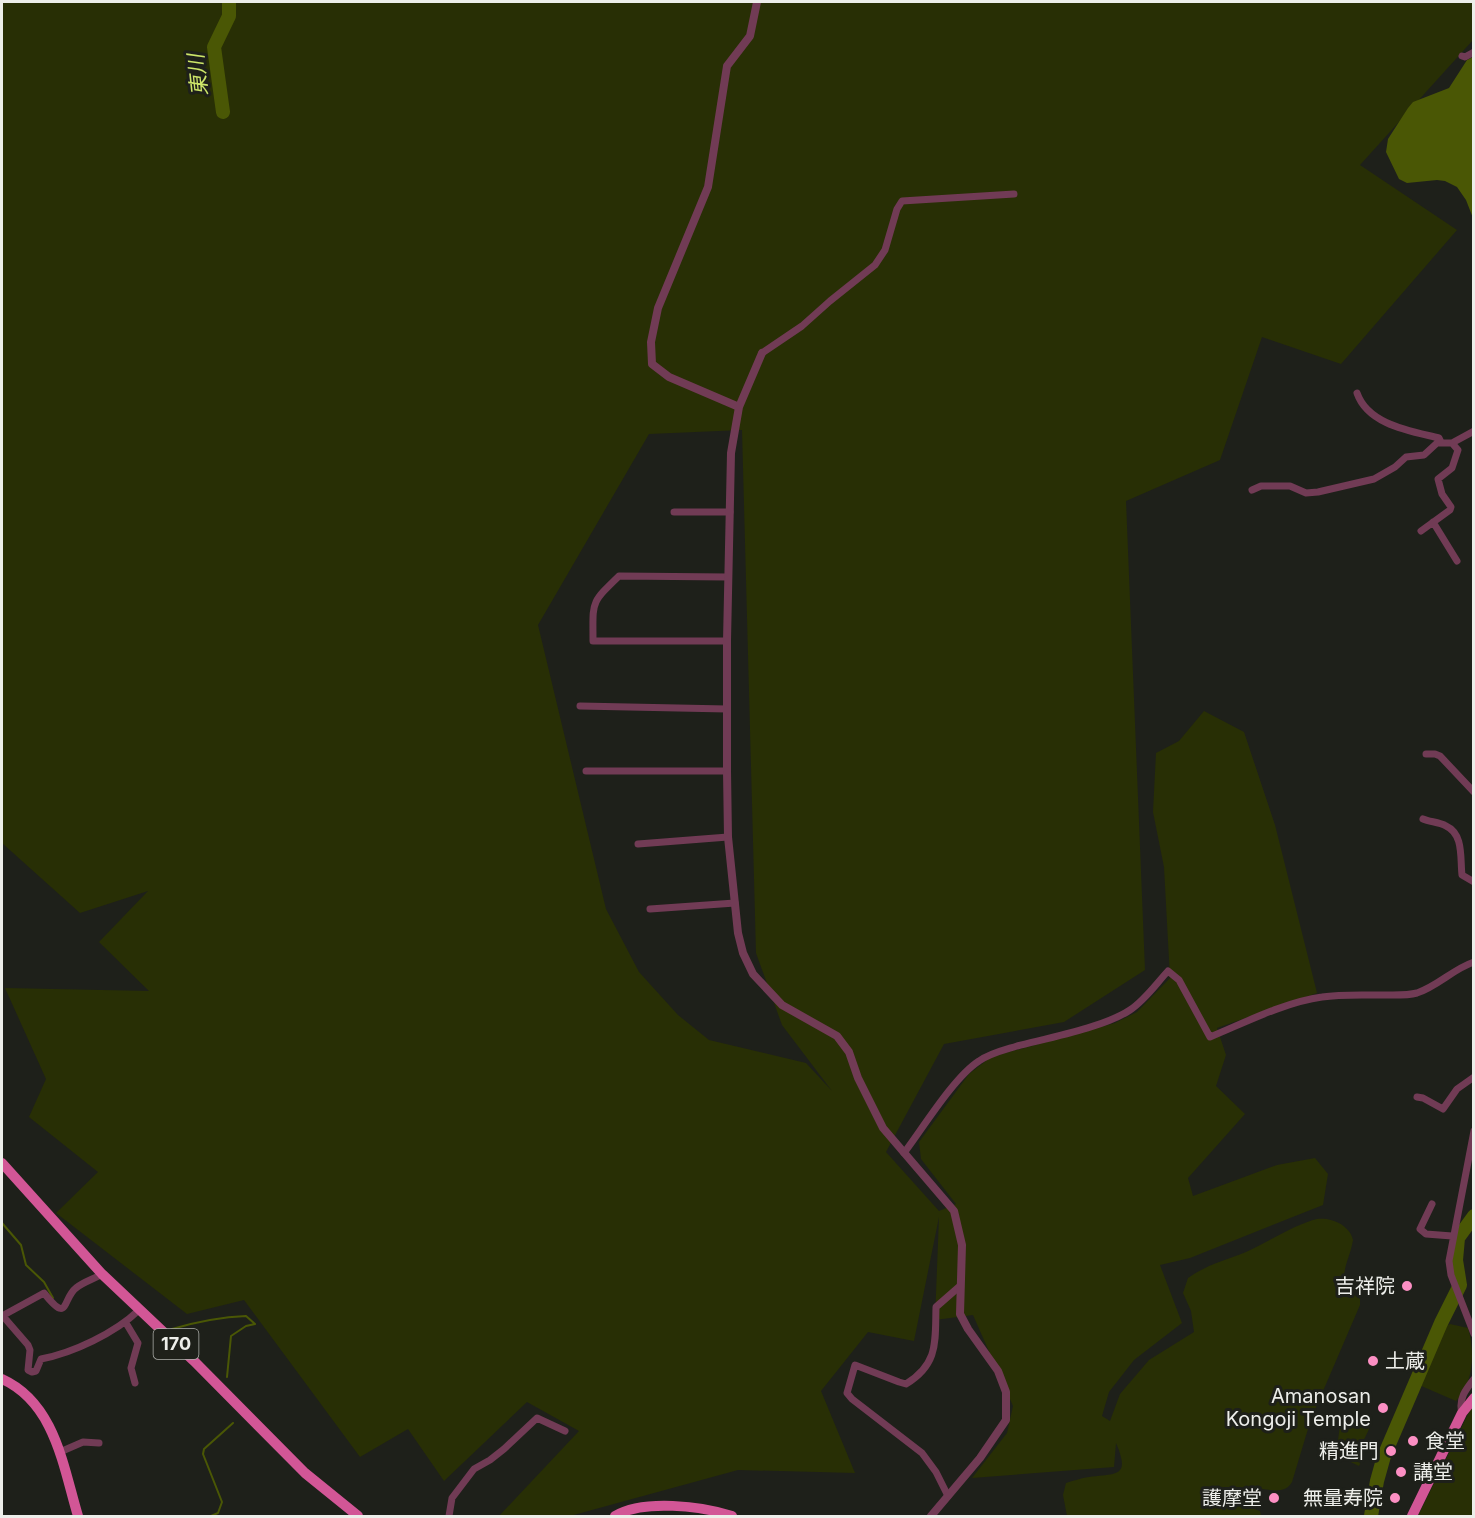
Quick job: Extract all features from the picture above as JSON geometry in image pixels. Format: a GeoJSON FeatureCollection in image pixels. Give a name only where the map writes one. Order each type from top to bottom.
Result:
{"type":"FeatureCollection","features":[{"type":"Feature","properties":{"kind":"highway","name":"170"},"geometry":{"type":"LineString","coordinates":[[2,1163],[102,1274],[194,1361],[305,1473],[358,1516]]}},
{"type":"Feature","properties":{"kind":"highway"},"geometry":{"type":"LineString","coordinates":[[2,1379],[21,1390],[43,1414],[60,1452],[78,1516]]}},
{"type":"Feature","properties":{"kind":"highway"},"geometry":{"type":"LineString","coordinates":[[1412,1516],[1462,1413],[1473,1398]]}},
{"type":"Feature","properties":{"kind":"highway"},"geometry":{"type":"LineString","coordinates":[[615,1516],[631,1509],[677,1507],[702,1509],[732,1516]]}},
{"type":"Feature","properties":{"kind":"highway"},"geometry":{"type":"LineString","coordinates":[[629,1516],[664,1512],[711,1516]]}},
{"type":"Feature","properties":{"kind":"street"},"geometry":{"type":"LineString","coordinates":[[739,407],[669,377],[652,364],[651,342],[658,308],[708,187],[728,66],[750,36],[757,2]]}},
{"type":"Feature","properties":{"kind":"street"},"geometry":{"type":"LineString","coordinates":[[1462,56],[1465,57],[1473,52]]}},
{"type":"Feature","properties":{"kind":"street"},"geometry":{"type":"LineString","coordinates":[[931,1516],[991,1443],[1006,1420],[1006,1392],[998,1371],[960,1314],[962,1245],[954,1211],[883,1128],[858,1078],[849,1052],[837,1036],[782,1005],[753,974],[742,953],[728,837],[726,641],[731,453],[739,407],[762,353],[802,326],[875,265],[885,250],[897,209],[902,201],[1014,194]]}},
{"type":"Feature","properties":{"kind":"street"},"geometry":{"type":"LineString","coordinates":[[1358,393],[1366,410],[1399,429],[1439,438],[1441,442]]}},
{"type":"Feature","properties":{"kind":"street"},"geometry":{"type":"LineString","coordinates":[[1252,490],[1261,486],[1290,486],[1306,493],[1374,479],[1395,467],[1406,457],[1424,454],[1437,442],[1452,443],[1473,431]]}},
{"type":"Feature","properties":{"kind":"street"},"geometry":{"type":"LineString","coordinates":[[1421,531],[1450,510],[1451,507],[1442,494],[1438,479],[1452,468],[1458,450],[1452,443]]}},
{"type":"Feature","properties":{"kind":"street"},"geometry":{"type":"LineString","coordinates":[[674,512],[730,512]]}},
{"type":"Feature","properties":{"kind":"street"},"geometry":{"type":"LineString","coordinates":[[1433,522],[1457,561]]}},
{"type":"Feature","properties":{"kind":"street"},"geometry":{"type":"LineString","coordinates":[[726,641],[593,641],[593,606],[597,597],[619,576],[728,577]]}},
{"type":"Feature","properties":{"kind":"street"},"geometry":{"type":"LineString","coordinates":[[580,706],[727,709]]}},
{"type":"Feature","properties":{"kind":"street"},"geometry":{"type":"LineString","coordinates":[[1426,754],[1440,756],[1473,792]]}},
{"type":"Feature","properties":{"kind":"street"},"geometry":{"type":"LineString","coordinates":[[586,771],[727,771]]}},
{"type":"Feature","properties":{"kind":"street"},"geometry":{"type":"LineString","coordinates":[[1422,819],[1433,824],[1443,824],[1456,835],[1461,853],[1462,875],[1473,882]]}},
{"type":"Feature","properties":{"kind":"street"},"geometry":{"type":"LineString","coordinates":[[638,844],[728,837]]}},
{"type":"Feature","properties":{"kind":"street"},"geometry":{"type":"LineString","coordinates":[[650,909],[735,903]]}},
{"type":"Feature","properties":{"kind":"street"},"geometry":{"type":"LineString","coordinates":[[904,1153],[962,1075],[986,1056],[1108,1021],[1139,1003],[1168,971],[1179,980],[1210,1037],[1286,1007],[1318,998],[1341,995],[1417,993],[1460,967],[1473,962]]}},
{"type":"Feature","properties":{"kind":"street"},"geometry":{"type":"LineString","coordinates":[[1417,1097],[1443,1109],[1457,1089],[1473,1077]]}},
{"type":"Feature","properties":{"kind":"street"},"geometry":{"type":"LineString","coordinates":[[1473,1131],[1449,1261],[1455,1287],[1473,1334]]}},
{"type":"Feature","properties":{"kind":"street"},"geometry":{"type":"LineString","coordinates":[[1432,1204],[1420,1228],[1426,1234],[1452,1236]]}},
{"type":"Feature","properties":{"kind":"street"},"geometry":{"type":"LineString","coordinates":[[102,1274],[74,1289],[62,1308],[53,1304],[44,1293],[2,1316],[28,1345],[30,1350],[28,1370],[36,1371],[41,1359],[62,1355],[126,1323],[139,1310]]}},
{"type":"Feature","properties":{"kind":"street"},"geometry":{"type":"LineString","coordinates":[[948,1496],[936,1472],[922,1453],[847,1393],[855,1365],[906,1384],[918,1377],[932,1359],[936,1307],[960,1286]]}},
{"type":"Feature","properties":{"kind":"street"},"geometry":{"type":"LineString","coordinates":[[126,1323],[138,1344],[131,1368],[135,1383]]}},
{"type":"Feature","properties":{"kind":"street"},"geometry":{"type":"LineString","coordinates":[[1462,1413],[1460,1403],[1473,1379]]}},
{"type":"Feature","properties":{"kind":"street"},"geometry":{"type":"LineString","coordinates":[[449,1516],[452,1498],[474,1469],[504,1449],[537,1418],[565,1431]]}},
{"type":"Feature","properties":{"kind":"street"},"geometry":{"type":"LineString","coordinates":[[60,1452],[82,1442],[99,1443]]}},
{"type":"Feature","properties":{"kind":"shaded area"},"geometry":{"type":"Polygon","coordinates":[[[2,2],[1473,2],[1473,40],[1360,165],[1457,230],[1341,364],[1262,337],[1220,460],[1126,501],[1145,970],[1064,1022],[944,1044],[886,1152],[939,1211],[956,1204],[921,1159],[919,1142],[969,1074],[991,1057],[1115,1023],[1137,1012],[1170,978],[1164,867],[1153,812],[1156,753],[1179,741],[1204,711],[1244,732],[1275,825],[1317,993],[1217,1028],[1226,1055],[1216,1086],[1245,1114],[1188,1178],[1193,1196],[1277,1165],[1315,1158],[1328,1174],[1323,1205],[1190,1258],[1160,1265],[1182,1323],[1134,1360],[1109,1392],[1102,1416],[1110,1421],[1120,1394],[1149,1360],[1194,1332],[1191,1311],[1183,1293],[1188,1278],[1209,1266],[1246,1252],[1309,1221],[1322,1219],[1344,1226],[1353,1240],[1344,1279],[1351,1292],[1360,1299],[1360,1305],[1311,1419],[1292,1482],[1282,1490],[1261,1489],[1254,1493],[1251,1508],[1260,1511],[1261,1516],[1067,1516],[1063,1495],[1066,1483],[1118,1472],[1122,1463],[1116,1443],[1114,1467],[972,1478],[1007,1433],[1013,1406],[973,1315],[935,1320],[939,1217],[914,1341],[868,1332],[821,1391],[855,1473],[738,1470],[570,1516],[501,1516],[579,1431],[527,1402],[444,1481],[408,1429],[360,1457],[244,1300],[187,1314],[56,1213],[98,1172],[29,1117],[46,1079],[5,988],[149,991],[99,942],[148,891],[80,913],[2,843],[2,2]],[[742,430],[649,434],[538,625],[606,909],[639,972],[678,1015],[709,1040],[806,1063],[832,1091],[782,1025],[756,953],[742,430]]]}},
{"type":"Feature","properties":{"kind":"shaded area"},"geometry":{"type":"Polygon","coordinates":[[[1473,57],[1473,218],[1466,200],[1457,187],[1437,180],[1407,183],[1399,179],[1386,152],[1388,139],[1413,102],[1449,88],[1467,60],[1473,57]]]}},
{"type":"Feature","properties":{"kind":"shaded area"},"geometry":{"type":"Polygon","coordinates":[[[1450,1324],[1468,1328],[1472,1347],[1470,1376],[1462,1394],[1456,1401],[1419,1385],[1440,1329],[1450,1324]]]}},
{"type":"Feature","properties":{"kind":"shaded area"},"geometry":{"type":"Polygon","coordinates":[[[1473,1404],[1473,1516],[1418,1516],[1473,1404]]]}},
{"type":"Feature","properties":{"kind":"shaded area"},"geometry":{"type":"Polygon","coordinates":[[[1341,1418],[1355,1425],[1359,1419],[1371,1425],[1361,1446],[1364,1447],[1364,1455],[1359,1466],[1336,1455],[1341,1418]]]}},
{"type":"Feature","properties":{"kind":"waterway","name":"東川"},"geometry":{"type":"LineString","coordinates":[[223,112],[214,47],[229,16],[229,2]]}},
{"type":"Feature","properties":{"kind":"waterway"},"geometry":{"type":"LineString","coordinates":[[1371,1516],[1384,1456],[1441,1323],[1460,1285],[1456,1260],[1458,1238],[1474,1216]]}},
{"type":"Feature","properties":{"kind":"waterway"},"geometry":{"type":"LineString","coordinates":[[2,1223],[21,1245],[26,1265],[44,1282],[53,1298]]}},
{"type":"Feature","properties":{"kind":"waterway"},"geometry":{"type":"LineString","coordinates":[[172,1329],[209,1320],[246,1316],[255,1324],[246,1326],[231,1336],[227,1377]]}},
{"type":"Feature","properties":{"kind":"waterway"},"geometry":{"type":"LineString","coordinates":[[211,1516],[218,1513],[222,1502],[203,1454],[204,1449],[233,1423]]}},
{"type":"Feature","properties":{"kind":"place","name":"吉祥院"},"geometry":{"type":"Point","coordinates":[1407,1286]}},
{"type":"Feature","properties":{"kind":"place","name":"土蔵"},"geometry":{"type":"Point","coordinates":[1373,1361]}},
{"type":"Feature","properties":{"kind":"place","name":"Amanosan Kongoji Temple"},"geometry":{"type":"Point","coordinates":[1383,1408]}},
{"type":"Feature","properties":{"kind":"place","name":"食堂"},"geometry":{"type":"Point","coordinates":[1413,1441]}},
{"type":"Feature","properties":{"kind":"place","name":"精進門"},"geometry":{"type":"Point","coordinates":[1391,1451]}},
{"type":"Feature","properties":{"kind":"place","name":"講堂"},"geometry":{"type":"Point","coordinates":[1401,1472]}},
{"type":"Feature","properties":{"kind":"place","name":"護摩堂"},"geometry":{"type":"Point","coordinates":[1274,1498]}},
{"type":"Feature","properties":{"kind":"place","name":"無量寿院"},"geometry":{"type":"Point","coordinates":[1395,1498]}}]}
